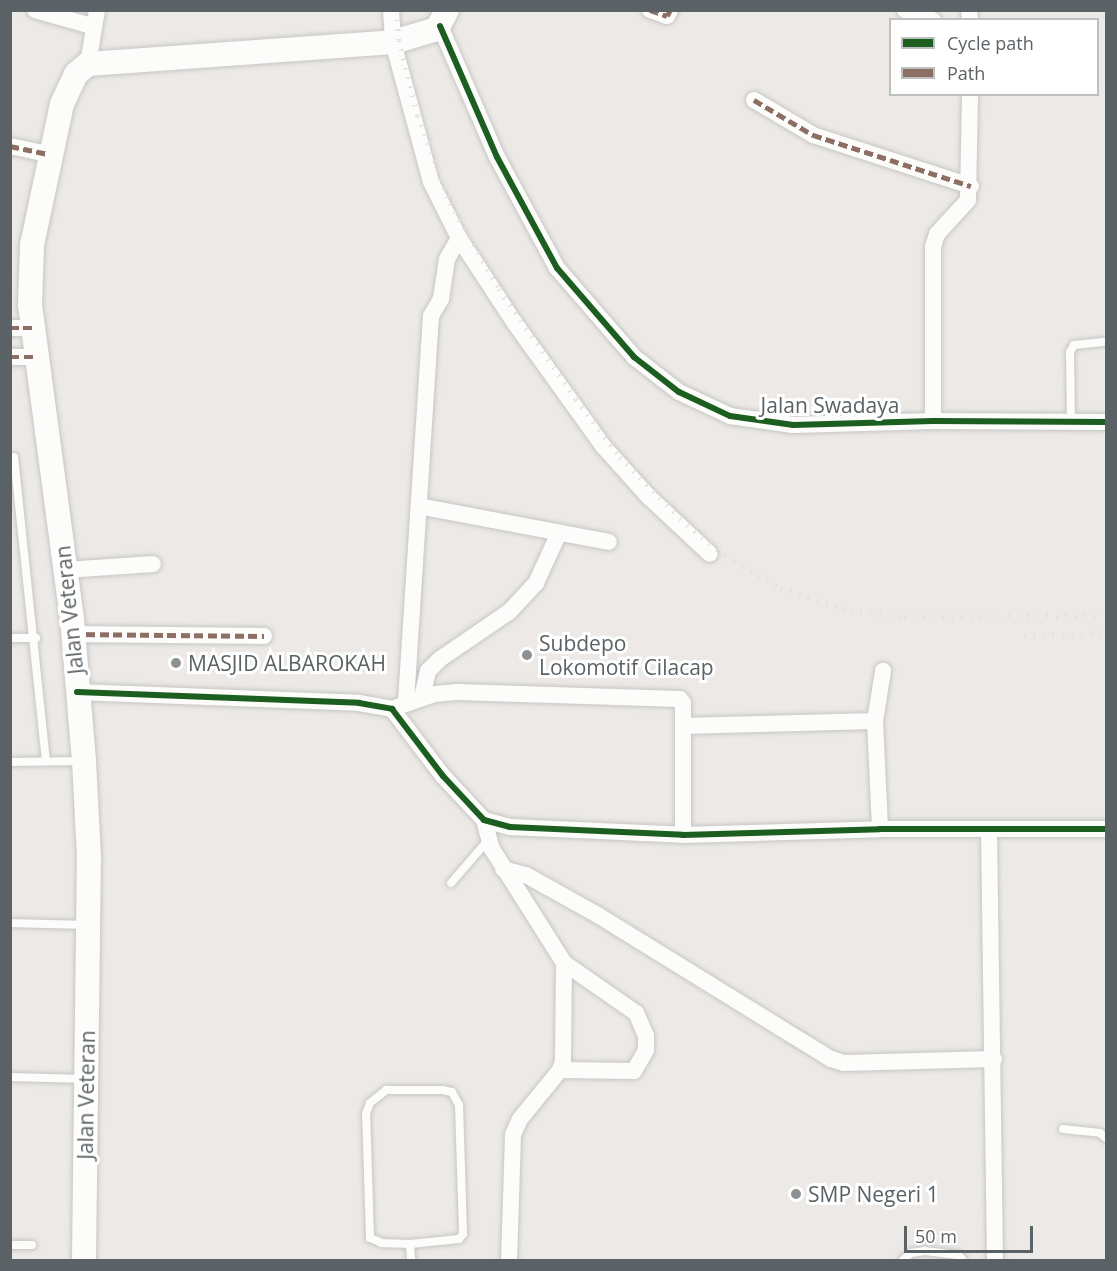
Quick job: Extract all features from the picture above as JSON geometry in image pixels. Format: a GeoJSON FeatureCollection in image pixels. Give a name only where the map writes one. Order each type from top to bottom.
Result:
{"type":"FeatureCollection","features":[{"type":"Feature","properties":{"kind":"main road"},"geometry":{"type":"LineString","coordinates":[[88,64],[393,42],[443,18]]}},
{"type":"Feature","properties":{"kind":"main road","name":"Jalan Veteran"},"geometry":{"type":"LineString","coordinates":[[84,1260],[85,925],[89,857],[84,761],[66,570],[35,357],[21,328],[32,245],[48,154],[69,86],[88,64]]}},
{"type":"Feature","properties":{"kind":"street"},"geometry":{"type":"LineString","coordinates":[[34,10],[95,18],[88,64]]}},
{"type":"Feature","properties":{"kind":"street"},"geometry":{"type":"LineString","coordinates":[[391,10],[393,42],[431,182],[459,238],[514,322],[603,446],[649,497],[710,554]]}},
{"type":"Feature","properties":{"kind":"street"},"geometry":{"type":"LineString","coordinates":[[650,10],[666,16],[670,10]]}},
{"type":"Feature","properties":{"kind":"street"},"geometry":{"type":"LineString","coordinates":[[905,10],[927,18]]}},
{"type":"Feature","properties":{"kind":"street","name":"Jalan Swadaya"},"geometry":{"type":"LineString","coordinates":[[443,18],[493,148],[557,268],[634,357],[679,392],[739,418],[793,425],[933,421],[1107,422]]}},
{"type":"Feature","properties":{"kind":"street"},"geometry":{"type":"LineString","coordinates":[[933,421],[933,247],[937,234],[968,200],[971,186],[970,96]]}},
{"type":"Feature","properties":{"kind":"street"},"geometry":{"type":"LineString","coordinates":[[754,100],[813,135],[971,186]]}},
{"type":"Feature","properties":{"kind":"street"},"geometry":{"type":"LineString","coordinates":[[10,146],[48,154]]}},
{"type":"Feature","properties":{"kind":"street"},"geometry":{"type":"LineString","coordinates":[[459,238],[447,259],[441,299],[431,316],[407,703],[443,776],[484,820],[489,839],[503,869],[564,963],[636,1013],[646,1035],[646,1050],[634,1071],[560,1070]]}},
{"type":"Feature","properties":{"kind":"street"},"geometry":{"type":"LineString","coordinates":[[10,357],[35,357]]}},
{"type":"Feature","properties":{"kind":"street"},"geometry":{"type":"LineString","coordinates":[[419,506],[609,542]]}},
{"type":"Feature","properties":{"kind":"street"},"geometry":{"type":"LineString","coordinates":[[407,703],[428,671],[440,659],[509,612],[536,583],[559,533]]}},
{"type":"Feature","properties":{"kind":"street"},"geometry":{"type":"LineString","coordinates":[[66,570],[153,564]]}},
{"type":"Feature","properties":{"kind":"street"},"geometry":{"type":"LineString","coordinates":[[73,634],[264,636]]}},
{"type":"Feature","properties":{"kind":"street"},"geometry":{"type":"LineString","coordinates":[[880,829],[875,721],[883,671]]}},
{"type":"Feature","properties":{"kind":"street"},"geometry":{"type":"LineString","coordinates":[[77,692],[359,703],[407,703],[457,692],[680,699],[683,703],[683,835]]}},
{"type":"Feature","properties":{"kind":"street"},"geometry":{"type":"LineString","coordinates":[[683,726],[875,721]]}},
{"type":"Feature","properties":{"kind":"street"},"geometry":{"type":"LineString","coordinates":[[484,820],[536,830],[683,835],[880,829],[1107,829]]}},
{"type":"Feature","properties":{"kind":"street"},"geometry":{"type":"LineString","coordinates":[[989,830],[994,1059],[994,1260]]}},
{"type":"Feature","properties":{"kind":"street"},"geometry":{"type":"LineString","coordinates":[[503,869],[526,875],[596,914],[831,1059],[844,1062],[994,1059]]}},
{"type":"Feature","properties":{"kind":"street"},"geometry":{"type":"LineString","coordinates":[[509,1260],[515,1126],[560,1070],[564,963]]}},
{"type":"Feature","properties":{"kind":"lane"},"geometry":{"type":"LineString","coordinates":[[1071,422],[1070,352],[1074,345],[1106,342]]}},
{"type":"Feature","properties":{"kind":"lane"},"geometry":{"type":"LineString","coordinates":[[14,457],[36,638],[46,761]]}},
{"type":"Feature","properties":{"kind":"lane"},"geometry":{"type":"LineString","coordinates":[[10,638],[36,638]]}},
{"type":"Feature","properties":{"kind":"lane"},"geometry":{"type":"LineString","coordinates":[[10,762],[84,761]]}},
{"type":"Feature","properties":{"kind":"lane"},"geometry":{"type":"LineString","coordinates":[[451,883],[489,839]]}},
{"type":"Feature","properties":{"kind":"lane"},"geometry":{"type":"LineString","coordinates":[[10,923],[85,925]]}},
{"type":"Feature","properties":{"kind":"lane"},"geometry":{"type":"LineString","coordinates":[[10,1077],[86,1079]]}},
{"type":"Feature","properties":{"kind":"lane"},"geometry":{"type":"LineString","coordinates":[[386,1090],[452,1092],[459,1105],[463,1234],[457,1240],[410,1244],[375,1242],[369,1234],[366,1114],[370,1103],[386,1090]]}},
{"type":"Feature","properties":{"kind":"lane"},"geometry":{"type":"LineString","coordinates":[[1063,1129],[1100,1133],[1107,1138]]}},
{"type":"Feature","properties":{"kind":"lane"},"geometry":{"type":"LineString","coordinates":[[410,1244],[411,1260]]}},
{"type":"Feature","properties":{"kind":"lane"},"geometry":{"type":"LineString","coordinates":[[10,1245],[32,1245]]}},
{"type":"Feature","properties":{"kind":"lane"},"geometry":{"type":"LineString","coordinates":[[903,1260],[911,1252],[925,1251],[958,1255],[963,1260]]}},
{"type":"Feature","properties":{"kind":"railway"},"geometry":{"type":"LineString","coordinates":[[397,10],[399,40],[418,116],[450,203],[499,289],[576,399],[620,457],[687,525],[734,562],[781,588],[851,611],[904,617],[1106,615]]}},
{"type":"Feature","properties":{"kind":"railway"},"geometry":{"type":"LineString","coordinates":[[1024,635],[1106,633]]}},
{"type":"Feature","properties":{"kind":"marked path"},"geometry":{"type":"LineString","coordinates":[[650,10],[667,16],[670,10]]}},
{"type":"Feature","properties":{"kind":"marked path"},"geometry":{"type":"LineString","coordinates":[[754,100],[813,135],[971,186]]}},
{"type":"Feature","properties":{"kind":"marked path"},"geometry":{"type":"LineString","coordinates":[[10,146],[49,154]]}},
{"type":"Feature","properties":{"kind":"marked path"},"geometry":{"type":"LineString","coordinates":[[10,328],[32,328]]}},
{"type":"Feature","properties":{"kind":"marked path"},"geometry":{"type":"LineString","coordinates":[[10,357],[35,357]]}},
{"type":"Feature","properties":{"kind":"marked path"},"geometry":{"type":"LineString","coordinates":[[73,634],[264,636]]}},
{"type":"Feature","properties":{"kind":"cycle path"},"geometry":{"type":"LineString","coordinates":[[440,26],[497,157],[557,268],[634,357],[679,392],[730,416],[793,425],[933,421],[1106,422]]}},
{"type":"Feature","properties":{"kind":"cycle path"},"geometry":{"type":"LineString","coordinates":[[77,692],[359,703],[392,709],[443,776],[484,820],[510,827],[683,835],[880,829],[1106,829]]}},
{"type":"Feature","properties":{"kind":"place","name":"Subdepo Lokomotif Cilacap"},"geometry":{"type":"Point","coordinates":[527,655]}},
{"type":"Feature","properties":{"kind":"place","name":"MASJID ALBAROKAH"},"geometry":{"type":"Point","coordinates":[176,663]}},
{"type":"Feature","properties":{"kind":"place","name":"SMP Negeri 1"},"geometry":{"type":"Point","coordinates":[796,1194]}}]}
